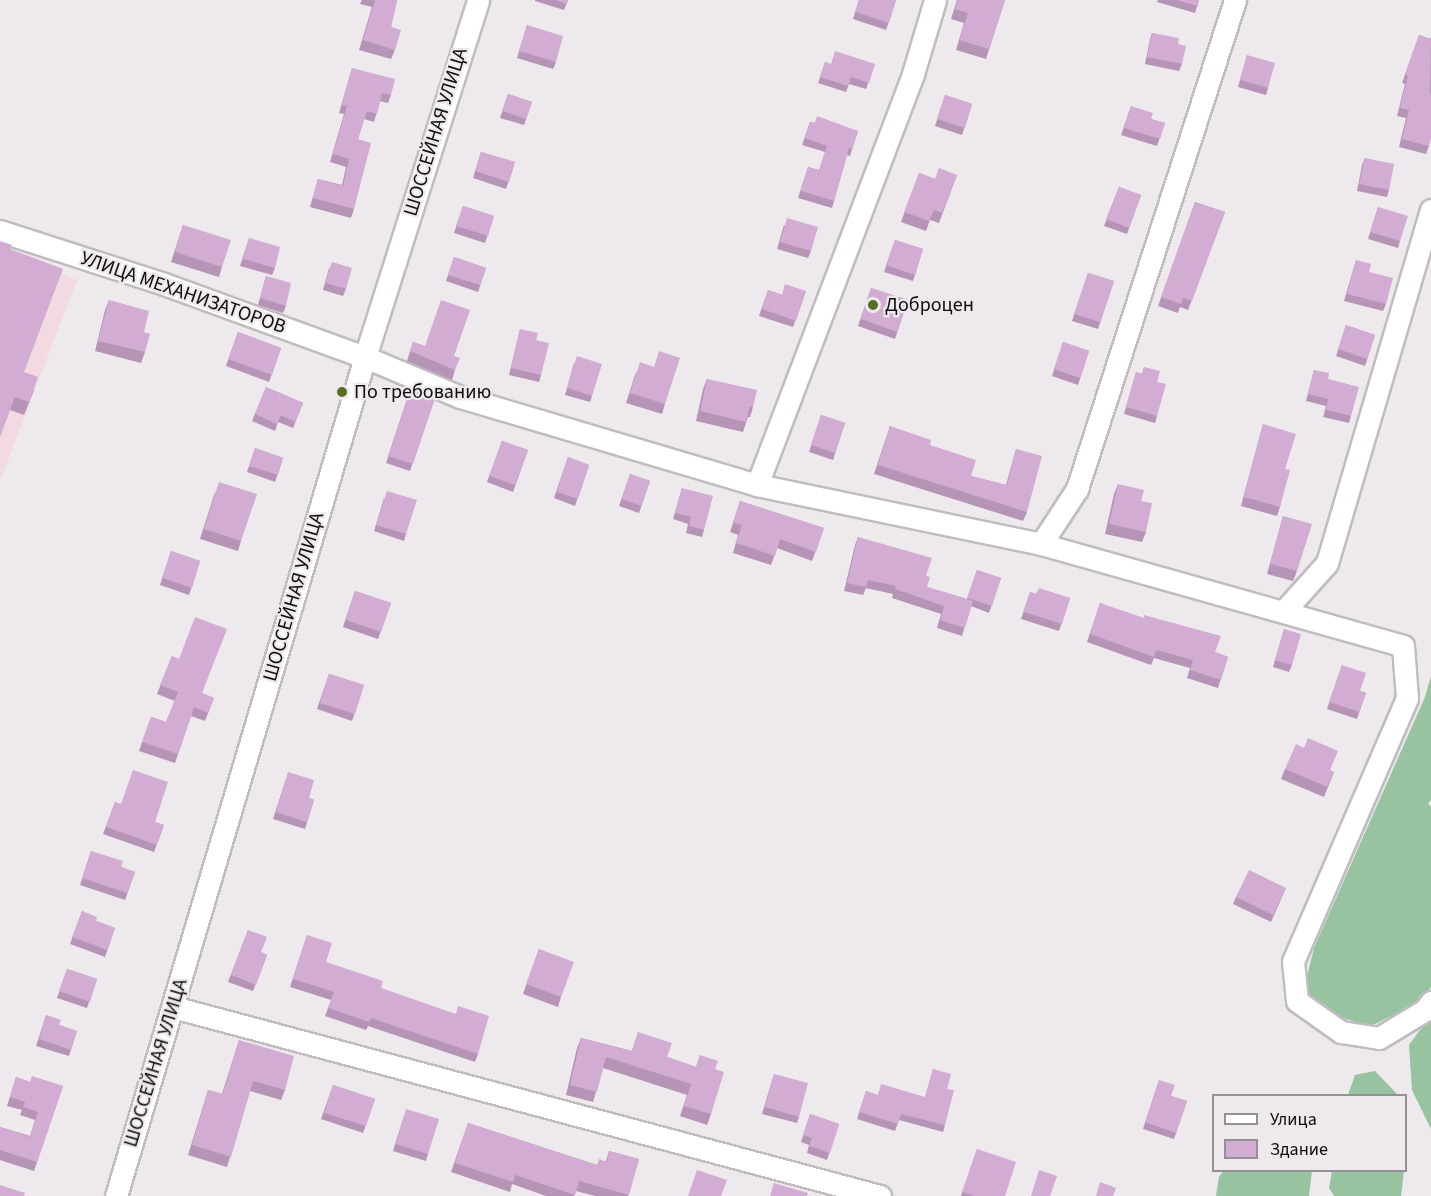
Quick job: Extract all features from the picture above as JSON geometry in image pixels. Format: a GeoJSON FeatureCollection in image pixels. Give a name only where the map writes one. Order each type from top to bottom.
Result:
{"type":"FeatureCollection","features":[{"type":"Feature","properties":{"kind":"street","name":"ШОССЕЙНАЯ УЛИЦА"},"geometry":{"type":"LineString","coordinates":[[116,1196],[365,357],[478,0]]}},
{"type":"Feature","properties":{"kind":"street"},"geometry":{"type":"LineString","coordinates":[[757,485],[913,74],[935,0]]}},
{"type":"Feature","properties":{"kind":"street"},"geometry":{"type":"LineString","coordinates":[[1041,544],[1077,489],[1235,0]]}},
{"type":"Feature","properties":{"kind":"street"},"geometry":{"type":"LineString","coordinates":[[1284,611],[1327,563],[1431,210]]}},
{"type":"Feature","properties":{"kind":"street","name":"УЛИЦА МЕХАНИЗАТОРОВ"},"geometry":{"type":"LineString","coordinates":[[0,231],[164,284],[365,357],[460,397],[757,485],[1041,544],[1403,646],[1407,698],[1293,961],[1297,1002],[1341,1032],[1379,1038],[1425,1010],[1431,1002]]}},
{"type":"Feature","properties":{"kind":"street"},"geometry":{"type":"LineString","coordinates":[[173,1007],[880,1196]]}},
{"type":"Feature","properties":{"kind":"shaded area"},"geometry":{"type":"Polygon","coordinates":[[[0,253],[77,280],[0,481],[0,253]]]}},
{"type":"Feature","properties":{"kind":"green space"},"geometry":{"type":"Polygon","coordinates":[[[1431,676],[1431,800],[1428,804],[1431,806],[1431,987],[1422,1001],[1371,1026],[1331,1015],[1307,996],[1305,984],[1314,948],[1425,697],[1431,676]]]}},
{"type":"Feature","properties":{"kind":"green space"},"geometry":{"type":"Polygon","coordinates":[[[1431,1015],[1431,1129],[1412,1090],[1409,1045],[1431,1015]]]}},
{"type":"Feature","properties":{"kind":"green space"},"geometry":{"type":"Polygon","coordinates":[[[1375,1071],[1397,1094],[1348,1094],[1355,1075],[1375,1071]]]}},
{"type":"Feature","properties":{"kind":"green space"},"geometry":{"type":"Polygon","coordinates":[[[1223,1172],[1312,1172],[1309,1196],[1216,1196],[1219,1177],[1223,1172]]]}},
{"type":"Feature","properties":{"kind":"green space"},"geometry":{"type":"Polygon","coordinates":[[[1332,1172],[1404,1172],[1401,1196],[1334,1196],[1329,1188],[1332,1172]]]}},
{"type":"Feature","properties":{"kind":"building"},"geometry":{"type":"Polygon","coordinates":[[[375,0],[397,0],[391,27],[401,30],[395,50],[363,40],[375,0]]]}},
{"type":"Feature","properties":{"kind":"building"},"geometry":{"type":"Polygon","coordinates":[[[555,0],[568,0],[567,4],[555,0]]]}},
{"type":"Feature","properties":{"kind":"building"},"geometry":{"type":"Polygon","coordinates":[[[859,0],[896,0],[889,23],[855,12],[859,0]]]}},
{"type":"Feature","properties":{"kind":"building"},"geometry":{"type":"Polygon","coordinates":[[[958,0],[1005,0],[989,49],[959,40],[968,13],[955,9],[958,0]]]}},
{"type":"Feature","properties":{"kind":"building"},"geometry":{"type":"Polygon","coordinates":[[[1176,0],[1199,0],[1198,6],[1176,0]]]}},
{"type":"Feature","properties":{"kind":"building"},"geometry":{"type":"Polygon","coordinates":[[[527,25],[563,36],[556,62],[519,51],[527,25]]]}},
{"type":"Feature","properties":{"kind":"building"},"geometry":{"type":"Polygon","coordinates":[[[1152,33],[1179,38],[1178,44],[1186,46],[1182,64],[1147,57],[1152,33]]]}},
{"type":"Feature","properties":{"kind":"building"},"geometry":{"type":"Polygon","coordinates":[[[1419,35],[1431,39],[1431,138],[1429,146],[1402,139],[1409,110],[1400,108],[1408,76],[1405,74],[1419,35]]]}},
{"type":"Feature","properties":{"kind":"building"},"geometry":{"type":"Polygon","coordinates":[[[835,51],[875,64],[869,83],[851,77],[848,86],[820,77],[825,62],[831,64],[835,51]]]}},
{"type":"Feature","properties":{"kind":"building"},"geometry":{"type":"Polygon","coordinates":[[[1247,55],[1275,63],[1268,88],[1240,80],[1247,55]]]}},
{"type":"Feature","properties":{"kind":"building"},"geometry":{"type":"Polygon","coordinates":[[[352,68],[395,79],[391,95],[382,93],[377,114],[367,111],[358,139],[371,143],[354,209],[313,198],[318,179],[343,186],[349,159],[333,154],[347,106],[342,105],[352,68]]]}},
{"type":"Feature","properties":{"kind":"building"},"geometry":{"type":"Polygon","coordinates":[[[508,94],[532,102],[526,119],[502,111],[508,94]]]}},
{"type":"Feature","properties":{"kind":"building"},"geometry":{"type":"Polygon","coordinates":[[[945,95],[972,104],[965,128],[937,119],[945,95]]]}},
{"type":"Feature","properties":{"kind":"building"},"geometry":{"type":"Polygon","coordinates":[[[1131,106],[1153,113],[1151,119],[1165,123],[1160,139],[1124,128],[1131,106]]]}},
{"type":"Feature","properties":{"kind":"building"},"geometry":{"type":"Polygon","coordinates":[[[817,116],[858,131],[852,149],[849,148],[834,201],[801,191],[808,167],[819,170],[827,146],[805,138],[810,122],[815,123],[817,116]]]}},
{"type":"Feature","properties":{"kind":"building"},"geometry":{"type":"Polygon","coordinates":[[[481,152],[515,162],[509,182],[475,171],[481,152]]]}},
{"type":"Feature","properties":{"kind":"building"},"geometry":{"type":"Polygon","coordinates":[[[1365,158],[1394,164],[1389,190],[1359,184],[1365,158]]]}},
{"type":"Feature","properties":{"kind":"building"},"geometry":{"type":"Polygon","coordinates":[[[939,168],[957,175],[942,213],[934,210],[929,221],[904,212],[919,173],[935,179],[939,168]]]}},
{"type":"Feature","properties":{"kind":"building"},"geometry":{"type":"Polygon","coordinates":[[[1119,187],[1141,195],[1129,228],[1106,219],[1119,187]]]}},
{"type":"Feature","properties":{"kind":"building"},"geometry":{"type":"Polygon","coordinates":[[[1195,202],[1225,212],[1192,301],[1183,298],[1181,304],[1161,297],[1195,202]]]}},
{"type":"Feature","properties":{"kind":"building"},"geometry":{"type":"Polygon","coordinates":[[[463,206],[494,216],[488,236],[456,226],[463,206]]]}},
{"type":"Feature","properties":{"kind":"building"},"geometry":{"type":"Polygon","coordinates":[[[1378,207],[1408,216],[1400,241],[1370,232],[1378,207]]]}},
{"type":"Feature","properties":{"kind":"building"},"geometry":{"type":"Polygon","coordinates":[[[787,218],[818,227],[811,251],[780,242],[787,218]]]}},
{"type":"Feature","properties":{"kind":"building"},"geometry":{"type":"Polygon","coordinates":[[[183,225],[231,240],[222,267],[175,252],[183,225]]]}},
{"type":"Feature","properties":{"kind":"building"},"geometry":{"type":"Polygon","coordinates":[[[249,238],[280,247],[275,268],[243,259],[249,238]]]}},
{"type":"Feature","properties":{"kind":"building"},"geometry":{"type":"Polygon","coordinates":[[[895,240],[923,249],[915,275],[886,265],[895,240]]]}},
{"type":"Feature","properties":{"kind":"building"},"geometry":{"type":"Polygon","coordinates":[[[0,241],[12,245],[10,249],[63,269],[24,372],[38,377],[29,402],[15,397],[0,437],[0,241]]]}},
{"type":"Feature","properties":{"kind":"building"},"geometry":{"type":"Polygon","coordinates":[[[454,257],[486,268],[480,285],[448,275],[454,257]]]}},
{"type":"Feature","properties":{"kind":"building"},"geometry":{"type":"Polygon","coordinates":[[[1356,260],[1371,264],[1369,272],[1393,278],[1386,304],[1347,294],[1356,260]]]}},
{"type":"Feature","properties":{"kind":"building"},"geometry":{"type":"Polygon","coordinates":[[[332,262],[352,268],[346,289],[325,283],[332,262]]]}},
{"type":"Feature","properties":{"kind":"building"},"geometry":{"type":"Polygon","coordinates":[[[1088,273],[1114,281],[1100,322],[1074,314],[1088,273]]]}},
{"type":"Feature","properties":{"kind":"building"},"geometry":{"type":"Polygon","coordinates":[[[266,276],[291,283],[286,306],[260,298],[266,276]]]}},
{"type":"Feature","properties":{"kind":"building"},"geometry":{"type":"Polygon","coordinates":[[[785,284],[806,291],[796,321],[762,309],[768,290],[782,295],[785,284]]]}},
{"type":"Feature","properties":{"kind":"building"},"geometry":{"type":"Polygon","coordinates":[[[871,288],[908,300],[897,332],[861,319],[871,288]]]}},
{"type":"Feature","properties":{"kind":"building"},"geometry":{"type":"Polygon","coordinates":[[[109,300],[149,311],[144,332],[150,334],[145,352],[98,341],[109,300]]]}},
{"type":"Feature","properties":{"kind":"building"},"geometry":{"type":"Polygon","coordinates":[[[441,300],[470,310],[454,356],[460,358],[455,370],[410,351],[413,342],[425,346],[441,300]]]}},
{"type":"Feature","properties":{"kind":"building"},"geometry":{"type":"Polygon","coordinates":[[[1346,325],[1375,335],[1367,359],[1338,349],[1346,325]]]}},
{"type":"Feature","properties":{"kind":"building"},"geometry":{"type":"Polygon","coordinates":[[[520,329],[538,333],[536,340],[549,343],[541,375],[511,368],[520,329]]]}},
{"type":"Feature","properties":{"kind":"building"},"geometry":{"type":"Polygon","coordinates":[[[238,332],[281,348],[272,375],[228,359],[238,332]]]}},
{"type":"Feature","properties":{"kind":"building"},"geometry":{"type":"Polygon","coordinates":[[[1063,342],[1089,351],[1080,378],[1054,369],[1063,342]]]}},
{"type":"Feature","properties":{"kind":"building"},"geometry":{"type":"Polygon","coordinates":[[[659,351],[680,358],[665,404],[630,393],[640,362],[654,367],[659,351]]]}},
{"type":"Feature","properties":{"kind":"building"},"geometry":{"type":"Polygon","coordinates":[[[577,356],[602,364],[592,396],[567,388],[577,356]]]}},
{"type":"Feature","properties":{"kind":"building"},"geometry":{"type":"Polygon","coordinates":[[[1144,367],[1160,371],[1157,382],[1166,384],[1157,416],[1126,407],[1136,372],[1142,374],[1144,367]]]}},
{"type":"Feature","properties":{"kind":"building"},"geometry":{"type":"Polygon","coordinates":[[[1314,370],[1329,373],[1328,379],[1359,387],[1351,416],[1326,410],[1328,399],[1308,394],[1314,370]]]}},
{"type":"Feature","properties":{"kind":"building"},"geometry":{"type":"Polygon","coordinates":[[[707,379],[757,390],[746,422],[700,411],[707,379]]]}},
{"type":"Feature","properties":{"kind":"building"},"geometry":{"type":"Polygon","coordinates":[[[266,387],[303,403],[295,422],[281,415],[277,424],[255,414],[266,387]]]}},
{"type":"Feature","properties":{"kind":"building"},"geometry":{"type":"Polygon","coordinates":[[[410,390],[435,398],[413,464],[388,456],[410,390]]]}},
{"type":"Feature","properties":{"kind":"building"},"geometry":{"type":"Polygon","coordinates":[[[821,415],[845,423],[835,453],[811,445],[821,415]]]}},
{"type":"Feature","properties":{"kind":"building"},"geometry":{"type":"Polygon","coordinates":[[[1263,424],[1296,434],[1285,469],[1290,470],[1280,507],[1244,497],[1263,424]]]}},
{"type":"Feature","properties":{"kind":"building"},"geometry":{"type":"Polygon","coordinates":[[[890,426],[931,440],[930,445],[976,460],[971,476],[1007,485],[1016,449],[1042,456],[1027,512],[878,465],[890,426]]]}},
{"type":"Feature","properties":{"kind":"building"},"geometry":{"type":"Polygon","coordinates":[[[502,441],[528,450],[515,485],[489,476],[502,441]]]}},
{"type":"Feature","properties":{"kind":"building"},"geometry":{"type":"Polygon","coordinates":[[[255,448],[283,458],[278,475],[249,466],[255,448]]]}},
{"type":"Feature","properties":{"kind":"building"},"geometry":{"type":"Polygon","coordinates":[[[568,457],[589,465],[578,499],[557,492],[568,457]]]}},
{"type":"Feature","properties":{"kind":"building"},"geometry":{"type":"Polygon","coordinates":[[[630,474],[650,481],[641,506],[622,499],[630,474]]]}},
{"type":"Feature","properties":{"kind":"building"},"geometry":{"type":"Polygon","coordinates":[[[219,482],[257,494],[241,541],[204,529],[219,482]]]}},
{"type":"Feature","properties":{"kind":"building"},"geometry":{"type":"Polygon","coordinates":[[[1118,484],[1144,490],[1141,501],[1152,503],[1146,532],[1109,524],[1118,484]]]}},
{"type":"Feature","properties":{"kind":"building"},"geometry":{"type":"Polygon","coordinates":[[[682,488],[713,496],[704,530],[689,526],[691,517],[675,513],[682,488]]]}},
{"type":"Feature","properties":{"kind":"building"},"geometry":{"type":"Polygon","coordinates":[[[387,491],[417,500],[406,534],[376,525],[387,491]]]}},
{"type":"Feature","properties":{"kind":"building"},"geometry":{"type":"Polygon","coordinates":[[[740,501],[824,528],[816,552],[780,539],[775,556],[736,543],[742,525],[733,523],[740,501]]]}},
{"type":"Feature","properties":{"kind":"building"},"geometry":{"type":"Polygon","coordinates":[[[1283,516],[1312,524],[1297,571],[1270,564],[1283,516]]]}},
{"type":"Feature","properties":{"kind":"building"},"geometry":{"type":"Polygon","coordinates":[[[858,537],[932,558],[926,576],[930,577],[927,587],[973,601],[965,628],[940,620],[944,606],[895,589],[896,586],[868,580],[866,587],[847,583],[858,537]]]}},
{"type":"Feature","properties":{"kind":"building"},"geometry":{"type":"Polygon","coordinates":[[[171,551],[200,561],[192,588],[162,578],[171,551]]]}},
{"type":"Feature","properties":{"kind":"building"},"geometry":{"type":"Polygon","coordinates":[[[977,570],[1001,578],[992,606],[967,598],[977,570]]]}},
{"type":"Feature","properties":{"kind":"building"},"geometry":{"type":"Polygon","coordinates":[[[1039,588],[1070,598],[1062,624],[1024,612],[1030,592],[1036,594],[1039,588]]]}},
{"type":"Feature","properties":{"kind":"building"},"geometry":{"type":"Polygon","coordinates":[[[355,591],[391,603],[381,632],[346,620],[355,591]]]}},
{"type":"Feature","properties":{"kind":"building"},"geometry":{"type":"Polygon","coordinates":[[[1100,603],[1144,618],[1144,615],[1221,636],[1215,652],[1228,657],[1221,680],[1190,670],[1193,660],[1156,650],[1154,657],[1090,634],[1100,603]]]}},
{"type":"Feature","properties":{"kind":"building"},"geometry":{"type":"Polygon","coordinates":[[[195,617],[227,629],[202,693],[214,698],[208,713],[194,707],[178,754],[142,742],[151,717],[166,722],[178,692],[160,685],[172,656],[179,659],[195,617]]]}},
{"type":"Feature","properties":{"kind":"building"},"geometry":{"type":"Polygon","coordinates":[[[1284,629],[1301,634],[1292,665],[1275,660],[1284,629]]]}},
{"type":"Feature","properties":{"kind":"building"},"geometry":{"type":"Polygon","coordinates":[[[1342,665],[1366,673],[1360,691],[1366,693],[1359,712],[1329,702],[1342,665]]]}},
{"type":"Feature","properties":{"kind":"building"},"geometry":{"type":"Polygon","coordinates":[[[329,674],[364,685],[355,714],[320,703],[329,674]]]}},
{"type":"Feature","properties":{"kind":"building"},"geometry":{"type":"Polygon","coordinates":[[[1308,738],[1338,751],[1330,770],[1334,772],[1327,787],[1285,769],[1296,744],[1304,748],[1308,738]]]}},
{"type":"Feature","properties":{"kind":"building"},"geometry":{"type":"Polygon","coordinates":[[[133,770],[168,782],[155,822],[164,825],[157,845],[106,827],[115,802],[121,804],[133,770]]]}},
{"type":"Feature","properties":{"kind":"building"},"geometry":{"type":"Polygon","coordinates":[[[288,772],[314,780],[309,798],[314,800],[307,822],[276,812],[288,772]]]}},
{"type":"Feature","properties":{"kind":"building"},"geometry":{"type":"Polygon","coordinates":[[[91,851],[123,861],[121,867],[135,872],[127,893],[82,878],[91,851]]]}},
{"type":"Feature","properties":{"kind":"building"},"geometry":{"type":"Polygon","coordinates":[[[1249,870],[1286,888],[1273,915],[1236,897],[1249,870]]]}},
{"type":"Feature","properties":{"kind":"building"},"geometry":{"type":"Polygon","coordinates":[[[82,911],[97,917],[96,921],[115,928],[107,950],[72,937],[82,911]]]}},
{"type":"Feature","properties":{"kind":"building"},"geometry":{"type":"Polygon","coordinates":[[[248,930],[267,937],[261,952],[267,955],[256,985],[231,975],[248,930]]]}},
{"type":"Feature","properties":{"kind":"building"},"geometry":{"type":"Polygon","coordinates":[[[307,935],[332,943],[326,962],[383,981],[381,988],[456,1014],[458,1006],[489,1016],[478,1054],[371,1018],[369,1022],[328,1008],[334,992],[293,979],[307,935]]]}},
{"type":"Feature","properties":{"kind":"building"},"geometry":{"type":"Polygon","coordinates":[[[539,949],[574,962],[561,997],[526,984],[539,949]]]}},
{"type":"Feature","properties":{"kind":"building"},"geometry":{"type":"Polygon","coordinates":[[[67,969],[97,979],[90,1002],[59,991],[67,969]]]}},
{"type":"Feature","properties":{"kind":"building"},"geometry":{"type":"Polygon","coordinates":[[[46,1015],[61,1020],[59,1025],[77,1031],[71,1050],[39,1039],[46,1015]]]}},
{"type":"Feature","properties":{"kind":"building"},"geometry":{"type":"Polygon","coordinates":[[[638,1032],[672,1043],[667,1057],[696,1067],[700,1055],[718,1061],[715,1069],[724,1072],[711,1114],[684,1106],[691,1084],[606,1057],[597,1092],[570,1085],[581,1038],[632,1051],[638,1032]]]}},
{"type":"Feature","properties":{"kind":"building"},"geometry":{"type":"Polygon","coordinates":[[[239,1040],[294,1056],[285,1090],[253,1081],[231,1157],[192,1145],[208,1090],[223,1094],[239,1040]]]}},
{"type":"Feature","properties":{"kind":"building"},"geometry":{"type":"Polygon","coordinates":[[[933,1069],[951,1074],[947,1089],[954,1090],[945,1125],[901,1114],[898,1124],[859,1112],[866,1091],[878,1095],[881,1084],[925,1097],[933,1069]]]}},
{"type":"Feature","properties":{"kind":"building"},"geometry":{"type":"Polygon","coordinates":[[[774,1074],[808,1083],[799,1117],[765,1107],[774,1074]]]}},
{"type":"Feature","properties":{"kind":"building"},"geometry":{"type":"Polygon","coordinates":[[[32,1076],[63,1086],[37,1162],[0,1150],[0,1127],[30,1137],[38,1112],[23,1107],[25,1102],[10,1097],[16,1077],[30,1082],[32,1076]]]}},
{"type":"Feature","properties":{"kind":"building"},"geometry":{"type":"Polygon","coordinates":[[[1159,1080],[1175,1085],[1171,1096],[1187,1101],[1176,1133],[1145,1122],[1159,1080]]]}},
{"type":"Feature","properties":{"kind":"building"},"geometry":{"type":"Polygon","coordinates":[[[333,1085],[375,1099],[366,1126],[324,1113],[333,1085]]]}},
{"type":"Feature","properties":{"kind":"building"},"geometry":{"type":"Polygon","coordinates":[[[406,1109],[439,1119],[428,1154],[396,1144],[406,1109]]]}},
{"type":"Feature","properties":{"kind":"building"},"geometry":{"type":"Polygon","coordinates":[[[810,1114],[839,1124],[830,1153],[809,1146],[812,1138],[803,1135],[810,1114]]]}},
{"type":"Feature","properties":{"kind":"building"},"geometry":{"type":"Polygon","coordinates":[[[468,1123],[597,1165],[599,1159],[607,1162],[609,1151],[639,1159],[629,1195],[579,1181],[575,1195],[515,1175],[513,1182],[455,1163],[468,1123]]]}},
{"type":"Feature","properties":{"kind":"building"},"geometry":{"type":"Polygon","coordinates":[[[977,1149],[1016,1162],[1005,1196],[974,1196],[962,1192],[977,1149]]]}},
{"type":"Feature","properties":{"kind":"building"},"geometry":{"type":"Polygon","coordinates":[[[697,1170],[727,1180],[721,1196],[688,1196],[697,1170]]]}},
{"type":"Feature","properties":{"kind":"building"},"geometry":{"type":"Polygon","coordinates":[[[1039,1170],[1057,1176],[1050,1196],[1031,1196],[1039,1170]]]}},
{"type":"Feature","properties":{"kind":"building"},"geometry":{"type":"Polygon","coordinates":[[[1100,1182],[1116,1188],[1113,1196],[1096,1196],[1100,1182]]]}},
{"type":"Feature","properties":{"kind":"building"},"geometry":{"type":"Polygon","coordinates":[[[774,1183],[808,1193],[807,1196],[770,1196],[774,1183]]]}},
{"type":"Feature","properties":{"kind":"building"},"geometry":{"type":"Polygon","coordinates":[[[0,1185],[25,1193],[24,1196],[0,1196],[0,1185]]]}},
{"type":"Feature","properties":{"kind":"place","name":"Доброцен"},"geometry":{"type":"Point","coordinates":[873,305]}},
{"type":"Feature","properties":{"kind":"place","name":"По требованию"},"geometry":{"type":"Point","coordinates":[342,392]}}]}
